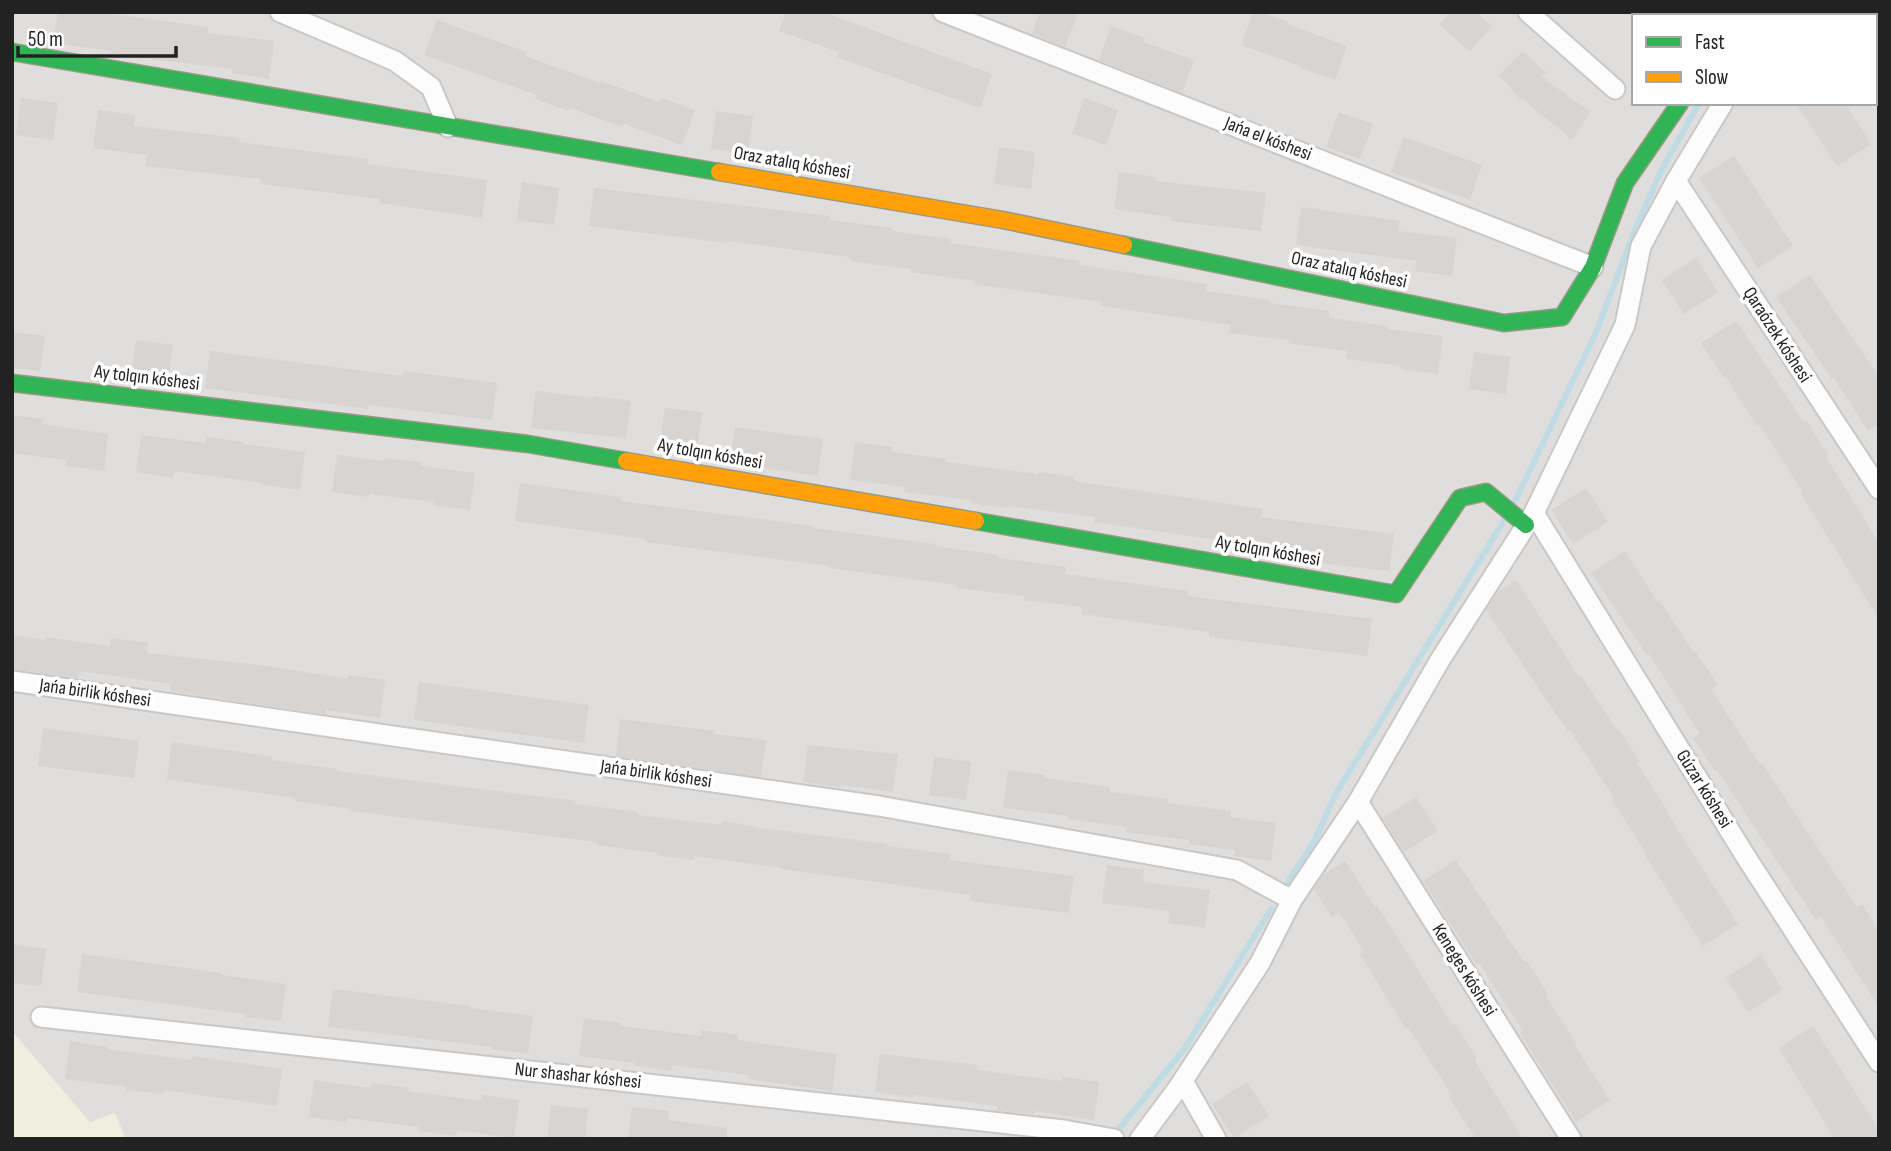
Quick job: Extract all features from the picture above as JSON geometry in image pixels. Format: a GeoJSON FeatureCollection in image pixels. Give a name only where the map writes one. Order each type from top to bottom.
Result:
{"type":"FeatureCollection","features":[{"type":"Feature","properties":{"kind":"street"},"geometry":{"type":"LineString","coordinates":[[280,12],[395,61],[431,87],[448,127]]}},
{"type":"Feature","properties":{"kind":"street","name":"Jańa el kóshesi"},"geometry":{"type":"LineString","coordinates":[[943,12],[1593,267]]}},
{"type":"Feature","properties":{"kind":"street"},"geometry":{"type":"LineString","coordinates":[[1528,12],[1615,89]]}},
{"type":"Feature","properties":{"kind":"street","name":"Oraz atalıq kóshesi"},"geometry":{"type":"LineString","coordinates":[[12,52],[1003,220],[1504,323],[1562,317],[1593,267]]}},
{"type":"Feature","properties":{"kind":"street"},"geometry":{"type":"LineString","coordinates":[[1593,267],[1625,183],[1679,105]]}},
{"type":"Feature","properties":{"kind":"street"},"geometry":{"type":"LineString","coordinates":[[1140,1139],[1182,1081],[1260,962],[1292,900],[1358,802],[1440,660],[1530,519],[1625,326],[1641,246],[1722,105]]}},
{"type":"Feature","properties":{"kind":"street","name":"Qaraózek kóshesi"},"geometry":{"type":"LineString","coordinates":[[1676,181],[1879,489]]}},
{"type":"Feature","properties":{"kind":"street","name":"Ay tolqın kóshesi"},"geometry":{"type":"LineString","coordinates":[[12,383],[528,444],[1396,594],[1460,498],[1486,492],[1530,519]]}},
{"type":"Feature","properties":{"kind":"street","name":"Gúzar kóshesi"},"geometry":{"type":"LineString","coordinates":[[1530,519],[1879,1062]]}},
{"type":"Feature","properties":{"kind":"street","name":"Jańa birlik kóshesi"},"geometry":{"type":"LineString","coordinates":[[12,681],[879,806],[1237,870],[1292,900]]}},
{"type":"Feature","properties":{"kind":"street","name":"Keneges kóshesi"},"geometry":{"type":"LineString","coordinates":[[1358,802],[1571,1139]]}},
{"type":"Feature","properties":{"kind":"street","name":"Nur shashar kóshesi"},"geometry":{"type":"LineString","coordinates":[[41,1017],[1064,1129],[1114,1139]]}},
{"type":"Feature","properties":{"kind":"street"},"geometry":{"type":"LineString","coordinates":[[1182,1081],[1216,1139]]}},
{"type":"Feature","properties":{"kind":"shaded area"},"geometry":{"type":"Polygon","coordinates":[[[12,12],[1879,12],[1879,1139],[12,1139],[12,12]]]}},
{"type":"Feature","properties":{"kind":"green space"},"geometry":{"type":"Polygon","coordinates":[[[12,1031],[90,1122],[115,1113],[126,1139],[12,1139],[12,1031]]]}},
{"type":"Feature","properties":{"kind":"building"},"geometry":{"type":"Polygon","coordinates":[[[58,12],[95,12],[172,22],[208,27],[208,33],[274,41],[269,79],[232,73],[233,69],[135,57],[53,43],[58,12]]]}},
{"type":"Feature","properties":{"kind":"building"},"geometry":{"type":"Polygon","coordinates":[[[786,12],[823,12],[992,74],[980,108],[837,57],[839,52],[779,31],[786,12]]]}},
{"type":"Feature","properties":{"kind":"building"},"geometry":{"type":"Polygon","coordinates":[[[1040,12],[1078,12],[1065,47],[1032,34],[1040,12]]]}},
{"type":"Feature","properties":{"kind":"building"},"geometry":{"type":"Polygon","coordinates":[[[1253,12],[1288,22],[1287,24],[1347,46],[1335,80],[1241,45],[1253,12]]]}},
{"type":"Feature","properties":{"kind":"building"},"geometry":{"type":"Polygon","coordinates":[[[1450,12],[1476,12],[1492,26],[1470,51],[1439,25],[1450,12]]]}},
{"type":"Feature","properties":{"kind":"building"},"geometry":{"type":"Polygon","coordinates":[[[437,20],[527,52],[525,56],[600,83],[601,81],[659,102],[661,98],[695,110],[682,145],[624,124],[622,127],[570,108],[569,111],[535,99],[537,95],[424,55],[437,20]]]}},
{"type":"Feature","properties":{"kind":"building"},"geometry":{"type":"Polygon","coordinates":[[[1111,26],[1145,38],[1144,42],[1194,60],[1182,93],[1099,60],[1111,26]]]}},
{"type":"Feature","properties":{"kind":"building"},"geometry":{"type":"Polygon","coordinates":[[[1523,51],[1546,72],[1542,77],[1590,112],[1572,140],[1523,99],[1522,101],[1499,75],[1523,51]]]}},
{"type":"Feature","properties":{"kind":"building"},"geometry":{"type":"Polygon","coordinates":[[[21,98],[58,103],[53,140],[16,135],[21,98]]]}},
{"type":"Feature","properties":{"kind":"building"},"geometry":{"type":"Polygon","coordinates":[[[1084,98],[1118,110],[1106,145],[1072,133],[1084,98]]]}},
{"type":"Feature","properties":{"kind":"building"},"geometry":{"type":"Polygon","coordinates":[[[1797,105],[1846,105],[1871,144],[1837,166],[1797,105]]]}},
{"type":"Feature","properties":{"kind":"building"},"geometry":{"type":"Polygon","coordinates":[[[98,110],[135,115],[134,126],[240,138],[239,142],[368,159],[368,164],[487,180],[482,218],[380,203],[380,199],[260,184],[261,179],[145,166],[147,155],[93,148],[98,110]]]}},
{"type":"Feature","properties":{"kind":"building"},"geometry":{"type":"Polygon","coordinates":[[[716,111],[753,116],[748,154],[711,149],[716,111]]]}},
{"type":"Feature","properties":{"kind":"building"},"geometry":{"type":"Polygon","coordinates":[[[1339,112],[1373,124],[1360,159],[1326,147],[1339,112]]]}},
{"type":"Feature","properties":{"kind":"building"},"geometry":{"type":"Polygon","coordinates":[[[1404,137],[1482,165],[1470,200],[1391,172],[1404,137]]]}},
{"type":"Feature","properties":{"kind":"building"},"geometry":{"type":"Polygon","coordinates":[[[999,147],[1035,152],[1031,189],[994,184],[999,147]]]}},
{"type":"Feature","properties":{"kind":"building"},"geometry":{"type":"Polygon","coordinates":[[[1734,156],[1793,246],[1758,268],[1699,178],[1734,156]]]}},
{"type":"Feature","properties":{"kind":"building"},"geometry":{"type":"Polygon","coordinates":[[[1119,172],[1156,177],[1155,181],[1266,193],[1261,231],[1170,221],[1171,217],[1114,209],[1119,172]]]}},
{"type":"Feature","properties":{"kind":"building"},"geometry":{"type":"Polygon","coordinates":[[[522,182],[559,188],[554,225],[517,220],[522,182]]]}},
{"type":"Feature","properties":{"kind":"building"},"geometry":{"type":"Polygon","coordinates":[[[594,188],[830,216],[829,220],[951,239],[951,243],[1080,261],[1079,265],[1207,284],[1206,291],[1330,311],[1329,318],[1443,336],[1438,374],[1346,359],[1347,351],[1288,343],[1289,340],[1229,333],[1230,325],[1101,306],[1102,302],[974,284],[975,281],[850,261],[850,257],[589,226],[594,188]]]}},
{"type":"Feature","properties":{"kind":"building"},"geometry":{"type":"Polygon","coordinates":[[[1301,207],[1400,221],[1398,231],[1457,238],[1452,276],[1415,271],[1417,261],[1296,245],[1301,207]]]}},
{"type":"Feature","properties":{"kind":"building"},"geometry":{"type":"Polygon","coordinates":[[[1696,258],[1718,292],[1684,314],[1662,280],[1696,258]]]}},
{"type":"Feature","properties":{"kind":"building"},"geometry":{"type":"Polygon","coordinates":[[[1810,275],[1879,377],[1879,424],[1868,431],[1776,297],[1810,275]]]}},
{"type":"Feature","properties":{"kind":"building"},"geometry":{"type":"Polygon","coordinates":[[[1736,321],[1804,423],[1807,421],[1879,543],[1879,619],[1801,494],[1803,492],[1759,424],[1757,426],[1701,343],[1736,321]]]}},
{"type":"Feature","properties":{"kind":"building"},"geometry":{"type":"Polygon","coordinates":[[[12,332],[45,336],[40,371],[12,368],[12,332]]]}},
{"type":"Feature","properties":{"kind":"building"},"geometry":{"type":"Polygon","coordinates":[[[136,340],[173,345],[168,383],[131,378],[136,340]]]}},
{"type":"Feature","properties":{"kind":"building"},"geometry":{"type":"Polygon","coordinates":[[[210,351],[403,376],[404,371],[497,383],[492,420],[369,405],[368,409],[205,388],[210,351]]]}},
{"type":"Feature","properties":{"kind":"building"},"geometry":{"type":"Polygon","coordinates":[[[1474,352],[1510,357],[1506,394],[1469,389],[1474,352]]]}},
{"type":"Feature","properties":{"kind":"building"},"geometry":{"type":"Polygon","coordinates":[[[536,391],[631,401],[626,438],[531,428],[536,391]]]}},
{"type":"Feature","properties":{"kind":"building"},"geometry":{"type":"Polygon","coordinates":[[[665,408],[702,412],[697,450],[660,445],[665,408]]]}},
{"type":"Feature","properties":{"kind":"building"},"geometry":{"type":"Polygon","coordinates":[[[12,415],[43,419],[42,424],[108,434],[104,471],[66,466],[67,460],[12,453],[12,415]]]}},
{"type":"Feature","properties":{"kind":"building"},"geometry":{"type":"Polygon","coordinates":[[[735,427],[823,439],[818,476],[730,463],[735,427]]]}},
{"type":"Feature","properties":{"kind":"building"},"geometry":{"type":"Polygon","coordinates":[[[141,435],[205,443],[206,437],[305,452],[300,490],[174,471],[173,478],[136,472],[141,435]]]}},
{"type":"Feature","properties":{"kind":"building"},"geometry":{"type":"Polygon","coordinates":[[[855,442],[892,447],[892,452],[946,459],[946,462],[1075,477],[1074,481],[1262,509],[1261,517],[1394,534],[1389,571],[1284,559],[1285,550],[1094,522],[1095,517],[970,503],[971,500],[904,492],[905,487],[850,480],[855,442]]]}},
{"type":"Feature","properties":{"kind":"building"},"geometry":{"type":"Polygon","coordinates":[[[337,455],[421,462],[421,466],[475,473],[470,510],[433,505],[434,502],[332,492],[337,455]]]}},
{"type":"Feature","properties":{"kind":"building"},"geometry":{"type":"Polygon","coordinates":[[[520,483],[621,497],[621,501],[935,544],[999,555],[999,558],[1066,567],[1065,574],[1188,591],[1187,596],[1372,619],[1367,656],[1209,637],[1209,632],[1081,614],[1082,607],[1024,600],[1024,596],[957,588],[957,585],[645,542],[646,539],[515,521],[520,483]]]}},
{"type":"Feature","properties":{"kind":"building"},"geometry":{"type":"Polygon","coordinates":[[[1586,488],[1608,522],[1573,544],[1551,510],[1586,488]]]}},
{"type":"Feature","properties":{"kind":"building"},"geometry":{"type":"Polygon","coordinates":[[[1625,551],[1657,601],[1659,600],[1718,685],[1711,689],[1760,765],[1762,764],[1857,907],[1862,904],[1879,931],[1879,1007],[1821,917],[1816,920],[1693,738],[1700,734],[1649,654],[1647,655],[1591,573],[1625,551]]]}},
{"type":"Feature","properties":{"kind":"building"},"geometry":{"type":"Polygon","coordinates":[[[1516,580],[1579,677],[1581,676],[1640,762],[1637,763],[1667,813],[1738,924],[1703,946],[1645,855],[1647,854],[1612,800],[1614,798],[1486,610],[1499,591],[1516,580]]]}},
{"type":"Feature","properties":{"kind":"building"},"geometry":{"type":"Polygon","coordinates":[[[12,635],[110,646],[111,638],[148,643],[147,653],[267,666],[348,679],[348,675],[385,680],[380,718],[326,710],[326,714],[170,691],[171,684],[79,671],[78,678],[12,669],[12,635]]]}},
{"type":"Feature","properties":{"kind":"building"},"geometry":{"type":"Polygon","coordinates":[[[419,682],[589,705],[584,743],[414,720],[419,682]]]}},
{"type":"Feature","properties":{"kind":"building"},"geometry":{"type":"Polygon","coordinates":[[[620,719],[766,740],[761,777],[616,756],[620,719]]]}},
{"type":"Feature","properties":{"kind":"building"},"geometry":{"type":"Polygon","coordinates":[[[43,728],[139,741],[134,778],[38,766],[43,728]]]}},
{"type":"Feature","properties":{"kind":"building"},"geometry":{"type":"Polygon","coordinates":[[[172,742],[272,757],[272,760],[337,769],[336,771],[576,801],[575,804],[638,812],[638,815],[721,825],[722,821],[888,844],[887,846],[950,854],[949,860],[1074,876],[1068,913],[970,901],[971,895],[782,868],[694,856],[694,860],[597,845],[597,842],[351,811],[352,809],[295,801],[295,798],[167,779],[172,742]]]}},
{"type":"Feature","properties":{"kind":"building"},"geometry":{"type":"Polygon","coordinates":[[[808,745],[898,754],[893,792],[803,782],[808,745]]]}},
{"type":"Feature","properties":{"kind":"building"},"geometry":{"type":"Polygon","coordinates":[[[934,757],[971,762],[966,800],[929,795],[934,757]]]}},
{"type":"Feature","properties":{"kind":"building"},"geometry":{"type":"Polygon","coordinates":[[[1008,770],[1110,787],[1110,792],[1168,799],[1168,803],[1231,811],[1230,817],[1276,823],[1271,861],[1234,856],[1235,850],[1189,844],[1189,840],[1126,832],[1127,827],[1003,808],[1008,770]]]}},
{"type":"Feature","properties":{"kind":"building"},"geometry":{"type":"Polygon","coordinates":[[[1416,797],[1438,831],[1404,852],[1383,818],[1416,797]]]}},
{"type":"Feature","properties":{"kind":"building"},"geometry":{"type":"Polygon","coordinates":[[[1456,860],[1524,962],[1527,961],[1577,1045],[1575,1046],[1610,1100],[1576,1122],[1520,1033],[1523,1031],[1423,881],[1456,860]]]}},
{"type":"Feature","properties":{"kind":"building"},"geometry":{"type":"Polygon","coordinates":[[[1345,861],[1375,907],[1377,906],[1453,1026],[1455,1024],[1477,1058],[1474,1060],[1523,1139],[1476,1139],[1449,1097],[1452,1095],[1384,994],[1360,954],[1364,951],[1339,912],[1332,917],[1314,889],[1324,874],[1345,861]]]}},
{"type":"Feature","properties":{"kind":"building"},"geometry":{"type":"Polygon","coordinates":[[[1107,865],[1144,870],[1143,882],[1210,890],[1205,928],[1168,923],[1170,911],[1102,903],[1107,865]]]}},
{"type":"Feature","properties":{"kind":"building"},"geometry":{"type":"Polygon","coordinates":[[[12,944],[46,949],[41,986],[12,983],[12,944]]]}},
{"type":"Feature","properties":{"kind":"building"},"geometry":{"type":"Polygon","coordinates":[[[82,954],[286,984],[281,1021],[77,992],[82,954]]]}},
{"type":"Feature","properties":{"kind":"building"},"geometry":{"type":"Polygon","coordinates":[[[1761,955],[1783,990],[1748,1012],[1726,978],[1761,955]]]}},
{"type":"Feature","properties":{"kind":"building"},"geometry":{"type":"Polygon","coordinates":[[[333,989],[533,1016],[528,1054],[492,1047],[328,1027],[333,989]]]}},
{"type":"Feature","properties":{"kind":"building"},"geometry":{"type":"Polygon","coordinates":[[[584,1018],[621,1023],[621,1026],[701,1036],[701,1030],[738,1035],[738,1040],[837,1054],[832,1091],[747,1079],[748,1075],[672,1065],[671,1071],[634,1065],[635,1063],[579,1056],[584,1018]]]}},
{"type":"Feature","properties":{"kind":"building"},"geometry":{"type":"Polygon","coordinates":[[[1813,1026],[1879,1130],[1879,1139],[1835,1139],[1779,1048],[1813,1026]]]}},
{"type":"Feature","properties":{"kind":"building"},"geometry":{"type":"Polygon","coordinates":[[[70,1041],[107,1047],[106,1049],[191,1060],[192,1056],[282,1069],[277,1106],[164,1090],[163,1094],[126,1090],[127,1087],[65,1079],[70,1041]]]}},
{"type":"Feature","properties":{"kind":"building"},"geometry":{"type":"Polygon","coordinates":[[[880,1054],[977,1065],[976,1070],[1061,1081],[1062,1077],[1099,1082],[1094,1120],[1034,1111],[1034,1114],[997,1110],[997,1106],[875,1092],[880,1054]]]}},
{"type":"Feature","properties":{"kind":"building"},"geometry":{"type":"Polygon","coordinates":[[[314,1080],[371,1088],[372,1083],[481,1101],[482,1095],[519,1100],[514,1138],[457,1130],[456,1136],[419,1131],[419,1127],[347,1118],[346,1122],[309,1117],[314,1080]]]}},
{"type":"Feature","properties":{"kind":"building"},"geometry":{"type":"Polygon","coordinates":[[[1247,1082],[1269,1116],[1234,1138],[1212,1104],[1247,1082]]]}},
{"type":"Feature","properties":{"kind":"building"},"geometry":{"type":"Polygon","coordinates":[[[551,1105],[588,1109],[585,1139],[547,1139],[551,1105]]]}},
{"type":"Feature","properties":{"kind":"building"},"geometry":{"type":"Polygon","coordinates":[[[632,1107],[669,1111],[668,1120],[727,1128],[727,1139],[628,1139],[632,1107]]]}},
{"type":"Feature","properties":{"kind":"waterway"},"geometry":{"type":"LineString","coordinates":[[1513,505],[1595,335],[1636,227],[1661,171],[1698,105]]}},
{"type":"Feature","properties":{"kind":"waterway"},"geometry":{"type":"LineString","coordinates":[[1288,882],[1315,840],[1335,795],[1505,519]]}},
{"type":"Feature","properties":{"kind":"waterway"},"geometry":{"type":"LineString","coordinates":[[1118,1130],[1185,1048],[1271,909]]}},
{"type":"Feature","properties":{"kind":"traffic: fast"},"geometry":{"type":"LineString","coordinates":[[12,52],[719,172]]}},
{"type":"Feature","properties":{"kind":"traffic: fast"},"geometry":{"type":"LineString","coordinates":[[1124,245],[1504,323],[1562,317],[1593,267],[1625,183],[1679,105]]}},
{"type":"Feature","properties":{"kind":"traffic: fast"},"geometry":{"type":"LineString","coordinates":[[12,383],[528,444],[626,461]]}},
{"type":"Feature","properties":{"kind":"traffic: fast"},"geometry":{"type":"LineString","coordinates":[[976,521],[1396,594],[1460,498],[1486,492],[1526,525]]}},
{"type":"Feature","properties":{"kind":"traffic: slow"},"geometry":{"type":"LineString","coordinates":[[719,172],[1003,220],[1124,245]]}},
{"type":"Feature","properties":{"kind":"traffic: slow"},"geometry":{"type":"LineString","coordinates":[[626,461],[976,521]]}}]}
